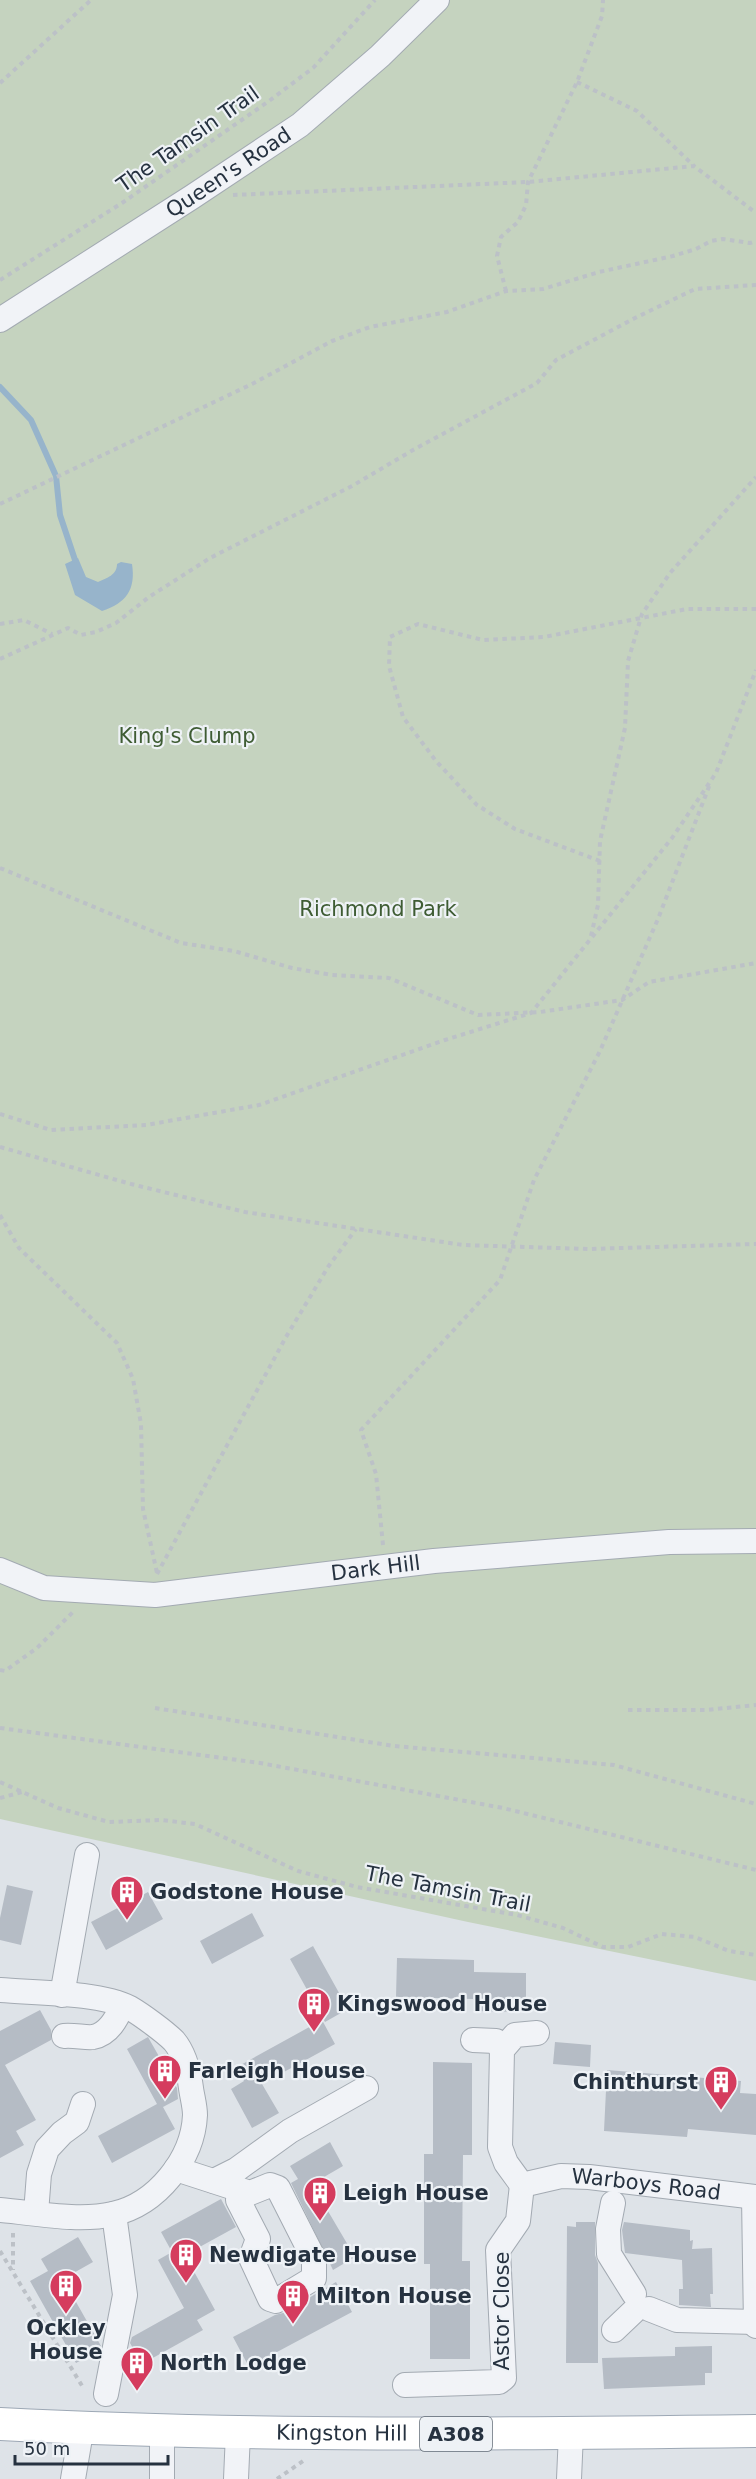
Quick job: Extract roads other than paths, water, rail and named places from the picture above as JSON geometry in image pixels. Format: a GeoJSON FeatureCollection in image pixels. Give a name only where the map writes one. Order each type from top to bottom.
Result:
{"type":"FeatureCollection","features":[{"type":"Feature","properties":{"kind":"main road","name":"Kingston Hill"},"geometry":{"type":"LineString","coordinates":[[0,2424],[82,2426],[162,2432],[238,2433],[756,2431]]}},
{"type":"Feature","properties":{"kind":"street","name":"Queen's Road"},"geometry":{"type":"LineString","coordinates":[[0,320],[300,125],[380,56],[437,0]]}},
{"type":"Feature","properties":{"kind":"street","name":"Dark Hill"},"geometry":{"type":"LineString","coordinates":[[0,1570],[44,1588],[155,1595],[434,1561],[669,1542],[756,1541]]}},
{"type":"Feature","properties":{"kind":"street"},"geometry":{"type":"LineString","coordinates":[[63,1995],[87,1855]]}},
{"type":"Feature","properties":{"kind":"street"},"geometry":{"type":"LineString","coordinates":[[0,1990],[98,1998],[129,2008],[174,2042],[189,2075],[195,2114],[189,2143],[176,2169],[159,2189],[138,2204],[114,2214],[88,2217],[6,2211]]}},
{"type":"Feature","properties":{"kind":"street"},"geometry":{"type":"LineString","coordinates":[[64,2036],[76,2034],[93,2037],[99,2034],[116,2020],[122,2006]]}},
{"type":"Feature","properties":{"kind":"street"},"geometry":{"type":"LineString","coordinates":[[502,2050],[515,2035],[537,2033]]}},
{"type":"Feature","properties":{"kind":"street"},"geometry":{"type":"LineString","coordinates":[[473,2040],[496,2041],[502,2050],[500,2147],[506,2163],[529,2184]]}},
{"type":"Feature","properties":{"kind":"street"},"geometry":{"type":"LineString","coordinates":[[214,2181],[236,2170],[290,2131],[366,2088]]}},
{"type":"Feature","properties":{"kind":"street"},"geometry":{"type":"LineString","coordinates":[[36,2213],[39,2174],[47,2149],[62,2133],[77,2122],[83,2104]]}},
{"type":"Feature","properties":{"kind":"street"},"geometry":{"type":"LineString","coordinates":[[176,2169],[239,2189],[250,2193],[270,2185],[278,2188],[314,2259],[314,2278],[276,2301],[270,2299],[251,2258],[258,2239],[238,2200],[239,2189]]}},
{"type":"Feature","properties":{"kind":"street","name":"Warboys Road"},"geometry":{"type":"LineString","coordinates":[[529,2184],[561,2176],[589,2177],[755,2197]]}},
{"type":"Feature","properties":{"kind":"street","name":"Astor Close"},"geometry":{"type":"LineString","coordinates":[[405,2385],[499,2382],[504,2378],[498,2250],[518,2221],[529,2184]]}},
{"type":"Feature","properties":{"kind":"street"},"geometry":{"type":"LineString","coordinates":[[613,2203],[608,2229],[609,2254],[618,2264],[639,2304],[677,2320],[756,2324],[755,2197]]}},
{"type":"Feature","properties":{"kind":"street"},"geometry":{"type":"LineString","coordinates":[[96,2394],[125,2295],[114,2214]]}},
{"type":"Feature","properties":{"kind":"street"},"geometry":{"type":"LineString","coordinates":[[614,2330],[639,2304]]}},
{"type":"Feature","properties":{"kind":"street"},"geometry":{"type":"LineString","coordinates":[[73,2479],[82,2426]]}},
{"type":"Feature","properties":{"kind":"street"},"geometry":{"type":"LineString","coordinates":[[162,2432],[162,2479]]}},
{"type":"Feature","properties":{"kind":"street"},"geometry":{"type":"LineString","coordinates":[[236,2479],[238,2433]]}},
{"type":"Feature","properties":{"kind":"street"},"geometry":{"type":"LineString","coordinates":[[569,2479],[571,2433]]}},
{"type":"Feature","properties":{"kind":"water"},"geometry":{"type":"Polygon","coordinates":[[[78,558],[86,577],[98,582],[113,573],[117,564],[121,562],[132,564],[132,581],[128,594],[117,604],[102,611],[75,595],[65,564],[78,558]]]}},
{"type":"Feature","properties":{"kind":"waterway"},"geometry":{"type":"LineString","coordinates":[[0,387],[31,420],[56,476],[60,515],[75,560]]}},
{"type":"Feature","properties":{"kind":"place","name":"Godstone House"},"geometry":{"type":"Point","coordinates":[127,1921]}},
{"type":"Feature","properties":{"kind":"place","name":"Kingswood House"},"geometry":{"type":"Point","coordinates":[314,2033]}},
{"type":"Feature","properties":{"kind":"place","name":"Farleigh House"},"geometry":{"type":"Point","coordinates":[165,2100]}},
{"type":"Feature","properties":{"kind":"place","name":"Chinthurst"},"geometry":{"type":"Point","coordinates":[721,2111]}},
{"type":"Feature","properties":{"kind":"place","name":"Leigh House"},"geometry":{"type":"Point","coordinates":[320,2222]}},
{"type":"Feature","properties":{"kind":"place","name":"Newdigate House"},"geometry":{"type":"Point","coordinates":[186,2284]}},
{"type":"Feature","properties":{"kind":"place","name":"Ockley House"},"geometry":{"type":"Point","coordinates":[66,2315]}},
{"type":"Feature","properties":{"kind":"place","name":"Milton House"},"geometry":{"type":"Point","coordinates":[293,2325]}},
{"type":"Feature","properties":{"kind":"place","name":"North Lodge"},"geometry":{"type":"Point","coordinates":[137,2392]}},
{"type":"Feature","properties":{"kind":"park label","name":"King's Clump"},"geometry":{"type":"Point","coordinates":[187,736]}},
{"type":"Feature","properties":{"kind":"park label","name":"Richmond Park"},"geometry":{"type":"Point","coordinates":[378,909]}}]}
